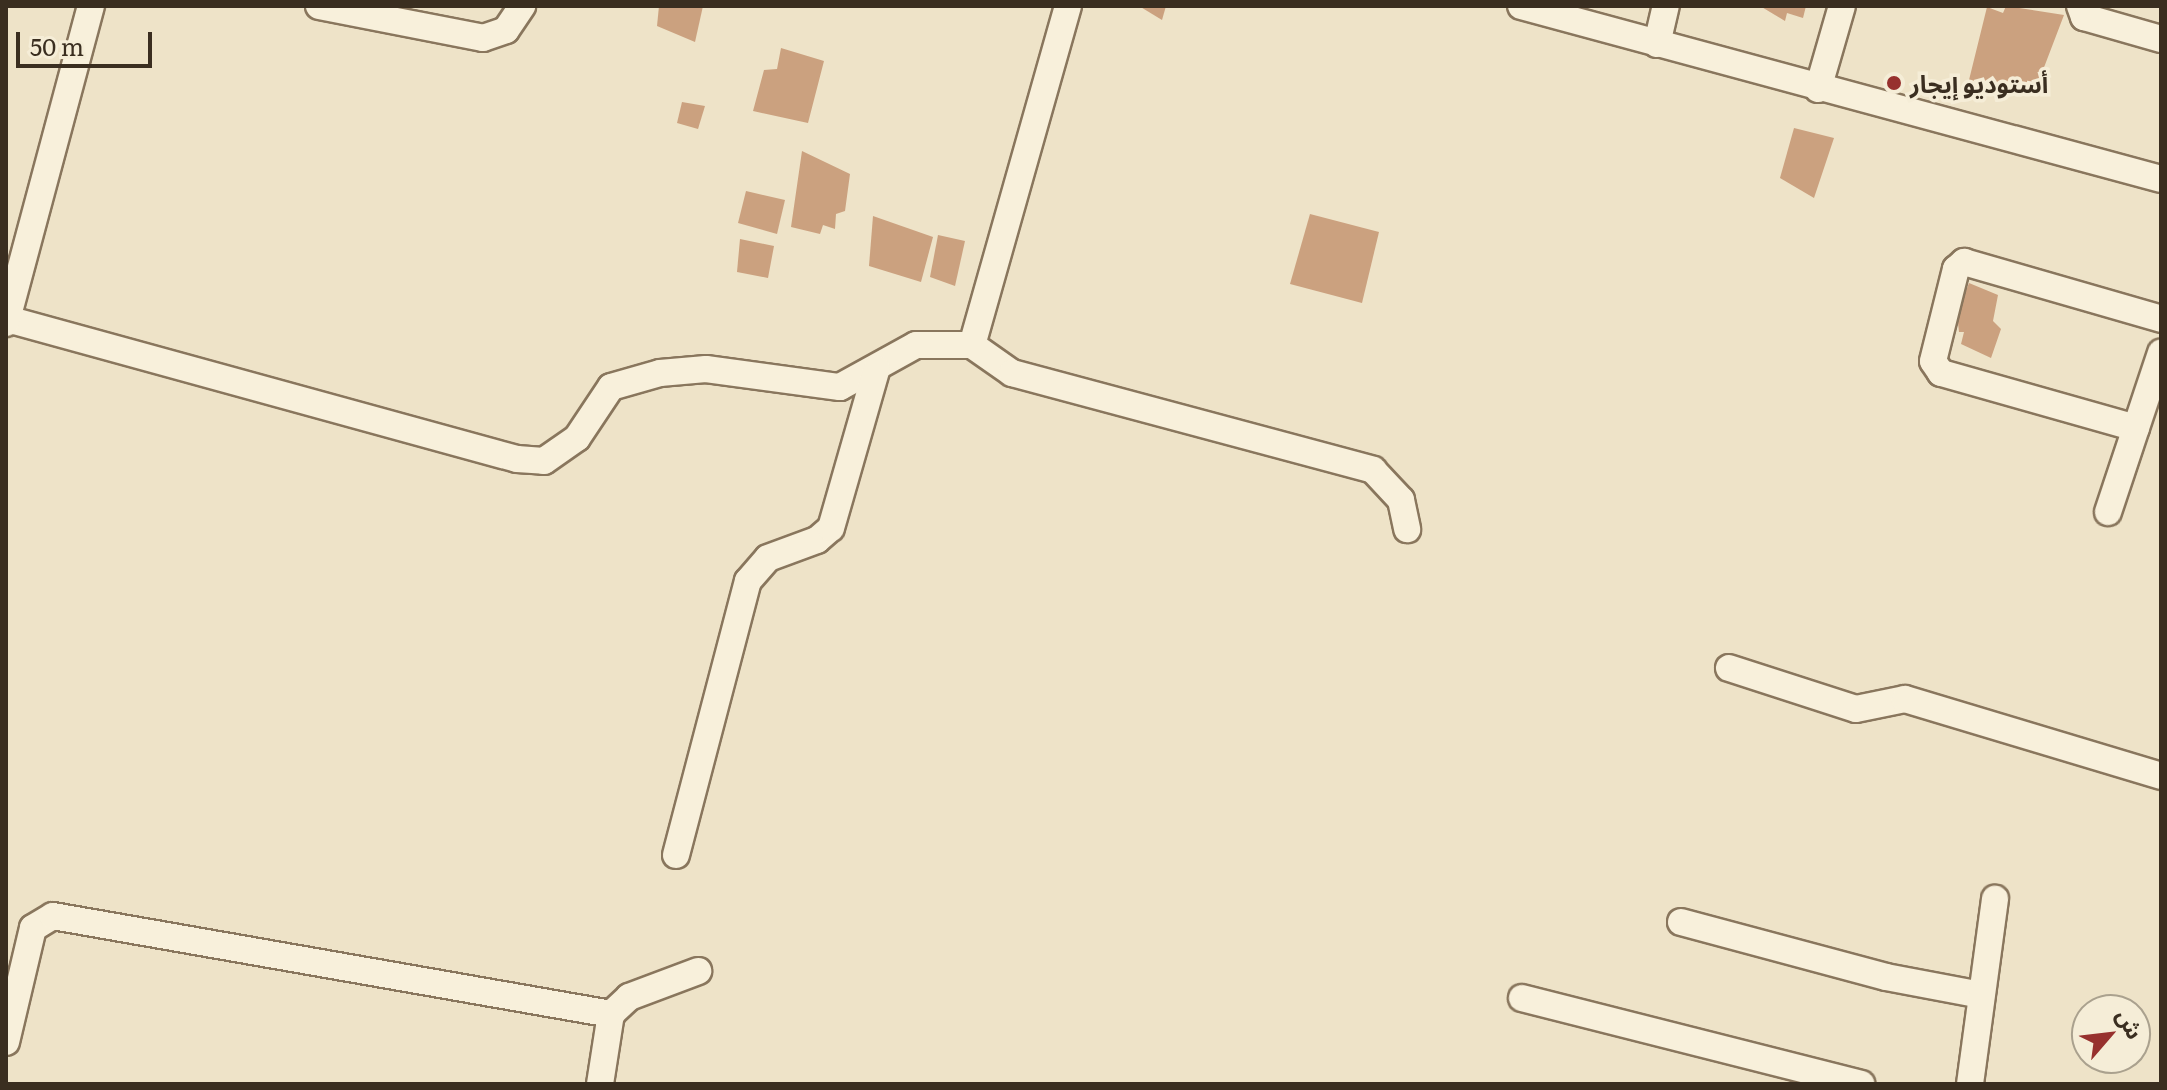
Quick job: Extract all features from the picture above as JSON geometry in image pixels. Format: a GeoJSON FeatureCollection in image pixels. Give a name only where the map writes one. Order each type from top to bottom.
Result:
{"type":"FeatureCollection","features":[{"type":"Feature","properties":{"kind":"street"},"geometry":{"type":"LineString","coordinates":[[91,6],[11,285],[6,321],[517,459],[544,461],[577,438],[611,387],[706,369],[840,387],[916,345],[972,345],[1012,373],[1361,465],[1391,484],[1407,529]]}},
{"type":"Feature","properties":{"kind":"street"},"geometry":{"type":"LineString","coordinates":[[319,6],[483,38],[506,30],[522,6]]}},
{"type":"Feature","properties":{"kind":"street"},"geometry":{"type":"LineString","coordinates":[[972,345],[1068,6]]}},
{"type":"Feature","properties":{"kind":"street"},"geometry":{"type":"LineString","coordinates":[[1521,6],[1818,89],[2161,179]]}},
{"type":"Feature","properties":{"kind":"street"},"geometry":{"type":"LineString","coordinates":[[1657,44],[1666,6]]}},
{"type":"Feature","properties":{"kind":"street"},"geometry":{"type":"LineString","coordinates":[[1818,89],[1842,6]]}},
{"type":"Feature","properties":{"kind":"street"},"geometry":{"type":"LineString","coordinates":[[2074,8],[2161,39]]}},
{"type":"Feature","properties":{"kind":"street"},"geometry":{"type":"LineString","coordinates":[[2136,428],[1941,373],[1933,361],[1956,269],[1964,262],[2161,319]]}},
{"type":"Feature","properties":{"kind":"street"},"geometry":{"type":"LineString","coordinates":[[2108,512],[2161,353]]}},
{"type":"Feature","properties":{"kind":"street"},"geometry":{"type":"LineString","coordinates":[[676,855],[748,581],[768,558],[817,540],[831,528],[877,368]]}},
{"type":"Feature","properties":{"kind":"street"},"geometry":{"type":"LineString","coordinates":[[1729,668],[1856,709],[1905,699],[2161,776]]}},
{"type":"Feature","properties":{"kind":"street"},"geometry":{"type":"LineString","coordinates":[[1970,1084],[1995,899]]}},
{"type":"Feature","properties":{"kind":"street"},"geometry":{"type":"LineString","coordinates":[[6,1042],[33,928],[53,916],[611,1014]]}},
{"type":"Feature","properties":{"kind":"street"},"geometry":{"type":"LineString","coordinates":[[1681,922],[1981,995]]}},
{"type":"Feature","properties":{"kind":"street"},"geometry":{"type":"LineString","coordinates":[[600,1084],[611,1014],[629,997],[698,971]]}},
{"type":"Feature","properties":{"kind":"street"},"geometry":{"type":"LineString","coordinates":[[1522,998],[1861,1084]]}},
{"type":"Feature","properties":{"kind":"building"},"geometry":{"type":"Polygon","coordinates":[[[659,6],[703,6],[695,42],[657,26],[659,6]]]}},
{"type":"Feature","properties":{"kind":"building"},"geometry":{"type":"Polygon","coordinates":[[[1139,6],[1166,6],[1162,20],[1139,6]]]}},
{"type":"Feature","properties":{"kind":"building"},"geometry":{"type":"Polygon","coordinates":[[[1760,6],[1806,6],[1803,18],[1787,13],[1785,21],[1760,6]]]}},
{"type":"Feature","properties":{"kind":"building"},"geometry":{"type":"Polygon","coordinates":[[[2006,6],[2064,15],[2035,91],[1969,80],[1987,7],[2003,13],[2006,6]]]}},
{"type":"Feature","properties":{"kind":"building"},"geometry":{"type":"Polygon","coordinates":[[[781,48],[824,61],[808,123],[753,111],[764,70],[777,69],[781,48]]]}},
{"type":"Feature","properties":{"kind":"building"},"geometry":{"type":"Polygon","coordinates":[[[682,102],[705,106],[698,129],[677,123],[682,102]]]}},
{"type":"Feature","properties":{"kind":"building"},"geometry":{"type":"Polygon","coordinates":[[[1794,128],[1834,138],[1814,198],[1780,178],[1794,128]]]}},
{"type":"Feature","properties":{"kind":"building"},"geometry":{"type":"Polygon","coordinates":[[[802,151],[850,174],[845,211],[836,214],[835,229],[823,225],[820,234],[791,227],[802,151]]]}},
{"type":"Feature","properties":{"kind":"building"},"geometry":{"type":"Polygon","coordinates":[[[746,191],[785,200],[777,234],[738,223],[746,191]]]}},
{"type":"Feature","properties":{"kind":"building"},"geometry":{"type":"Polygon","coordinates":[[[1310,214],[1379,232],[1362,303],[1290,284],[1310,214]]]}},
{"type":"Feature","properties":{"kind":"building"},"geometry":{"type":"Polygon","coordinates":[[[873,216],[933,237],[921,282],[869,266],[873,216]]]}},
{"type":"Feature","properties":{"kind":"building"},"geometry":{"type":"Polygon","coordinates":[[[938,235],[965,241],[955,286],[930,277],[938,235]]]}},
{"type":"Feature","properties":{"kind":"building"},"geometry":{"type":"Polygon","coordinates":[[[740,239],[774,246],[768,278],[737,272],[740,239]]]}},
{"type":"Feature","properties":{"kind":"building"},"geometry":{"type":"Polygon","coordinates":[[[1969,283],[1998,295],[1993,321],[2001,329],[1991,358],[1961,344],[1964,332],[1959,332],[1957,314],[1969,283]]]}},
{"type":"Feature","properties":{"kind":"place","name":"أستوديو إيجار"},"geometry":{"type":"Point","coordinates":[1894,83]}}]}
